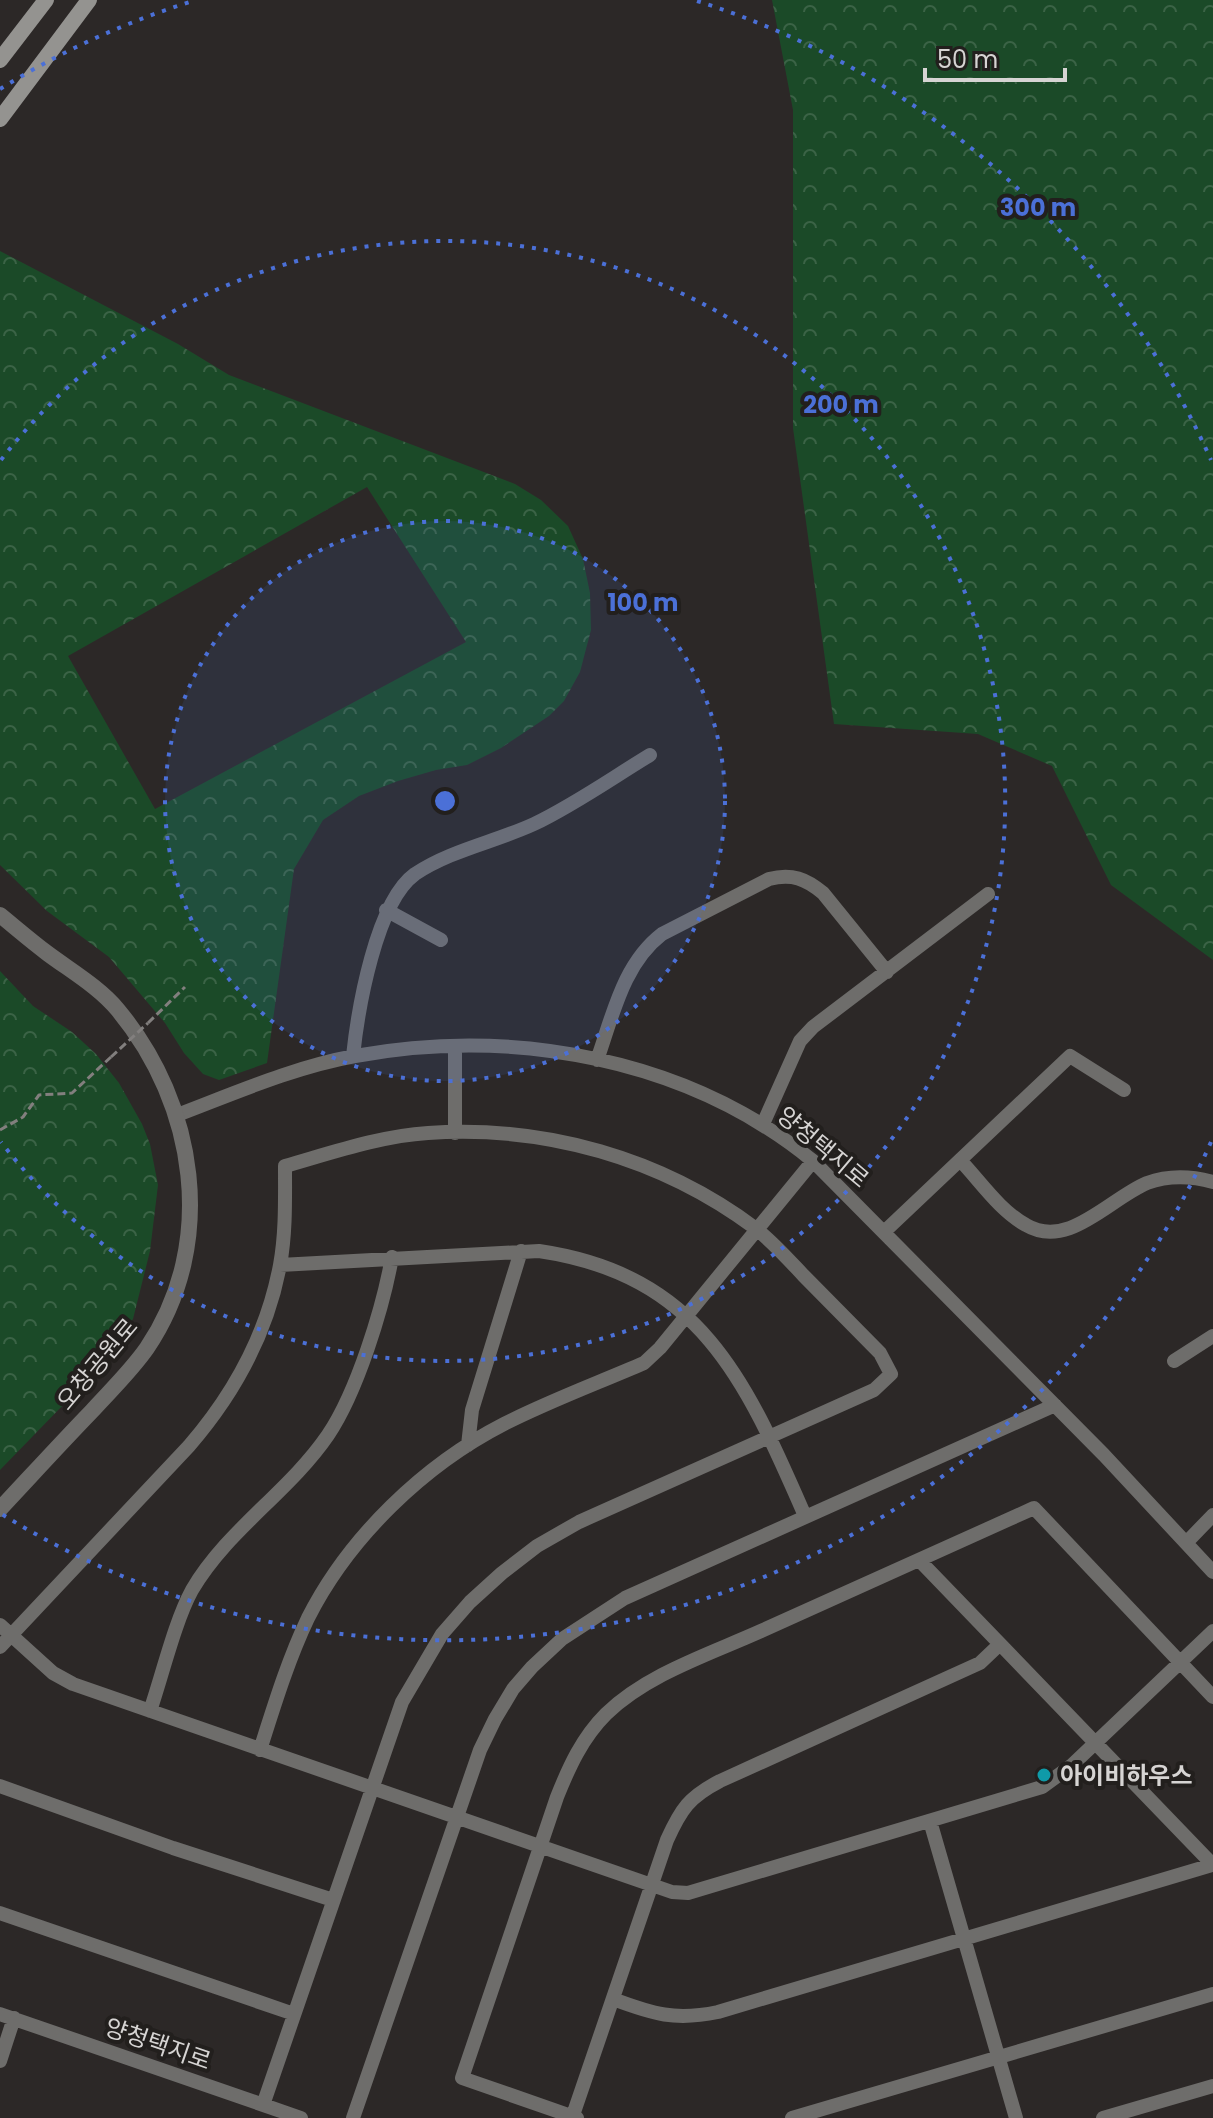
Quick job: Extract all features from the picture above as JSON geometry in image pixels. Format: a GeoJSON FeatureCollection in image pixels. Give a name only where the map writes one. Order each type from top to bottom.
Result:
{"type":"FeatureCollection","features":[{"type":"Feature","properties":{"kind":"main road"},"geometry":{"type":"LineString","coordinates":[[0,60],[46,0]]}},
{"type":"Feature","properties":{"kind":"main road"},"geometry":{"type":"LineString","coordinates":[[0,119],[89,0]]}},
{"type":"Feature","properties":{"kind":"street"},"geometry":{"type":"LineString","coordinates":[[353,1056],[378,934],[386,910],[413,876],[468,849],[534,824],[650,755]]}},
{"type":"Feature","properties":{"kind":"street"},"geometry":{"type":"LineString","coordinates":[[597,1060],[628,975],[647,945],[662,934],[769,879],[796,876],[810,882],[823,893],[887,972]]}},
{"type":"Feature","properties":{"kind":"street"},"geometry":{"type":"LineString","coordinates":[[763,1124],[800,1041],[813,1027],[988,894]]}},
{"type":"Feature","properties":{"kind":"street"},"geometry":{"type":"LineString","coordinates":[[386,910],[441,940]]}},
{"type":"Feature","properties":{"kind":"street","name":"오창공원로"},"geometry":{"type":"LineString","coordinates":[[0,915],[117,1008],[151,1059],[164,1081],[177,1115],[190,1169],[191,1202],[187,1244],[172,1299],[147,1347],[125,1376],[0,1509]]}},
{"type":"Feature","properties":{"kind":"street","name":"양청택지로"},"geometry":{"type":"LineString","coordinates":[[177,1115],[293,1072],[353,1056],[455,1047],[500,1046],[597,1060],[634,1067],[685,1085],[763,1124],[813,1161],[1055,1405],[1213,1572]]}},
{"type":"Feature","properties":{"kind":"street"},"geometry":{"type":"LineString","coordinates":[[455,1047],[455,1133]]}},
{"type":"Feature","properties":{"kind":"street"},"geometry":{"type":"LineString","coordinates":[[884,1232],[1070,1056],[1124,1090]]}},
{"type":"Feature","properties":{"kind":"street"},"geometry":{"type":"LineString","coordinates":[[0,1647],[6,1630],[189,1446],[217,1413],[253,1349],[270,1306],[280,1265],[285,1223],[285,1166],[426,1133],[511,1135],[554,1140],[626,1158],[694,1188],[756,1229],[880,1353],[891,1374],[874,1390],[579,1522],[537,1546],[502,1573],[442,1634],[402,1702],[263,2105]]}},
{"type":"Feature","properties":{"kind":"street"},"geometry":{"type":"LineString","coordinates":[[960,1160],[1023,1224],[1053,1234],[1148,1183],[1189,1177],[1213,1182]]}},
{"type":"Feature","properties":{"kind":"street"},"geometry":{"type":"LineString","coordinates":[[260,1750],[309,1618],[353,1549],[426,1475],[468,1445],[505,1424],[644,1363],[660,1348],[813,1161]]}},
{"type":"Feature","properties":{"kind":"street"},"geometry":{"type":"LineString","coordinates":[[280,1265],[521,1251],[575,1256],[613,1269],[644,1285],[685,1316],[728,1362],[760,1414],[805,1516]]}},
{"type":"Feature","properties":{"kind":"street"},"geometry":{"type":"LineString","coordinates":[[468,1445],[472,1410],[521,1251]]}},
{"type":"Feature","properties":{"kind":"street"},"geometry":{"type":"LineString","coordinates":[[150,1711],[191,1593],[208,1565],[328,1434],[362,1363],[376,1323],[392,1257]]}},
{"type":"Feature","properties":{"kind":"street"},"geometry":{"type":"LineString","coordinates":[[1174,1361],[1213,1336]]}},
{"type":"Feature","properties":{"kind":"street"},"geometry":{"type":"LineString","coordinates":[[353,2118],[480,1750],[513,1689],[532,1667],[562,1639],[625,1598],[1055,1405]]}},
{"type":"Feature","properties":{"kind":"street"},"geometry":{"type":"LineString","coordinates":[[1000,1644],[980,1663],[704,1789],[691,1798],[679,1814],[651,1885],[574,2118],[462,2078],[573,1758],[587,1735],[606,1714],[625,1698],[661,1677],[1034,1508],[1213,1697]]}},
{"type":"Feature","properties":{"kind":"street"},"geometry":{"type":"LineString","coordinates":[[1186,1543],[1213,1515]]}},
{"type":"Feature","properties":{"kind":"street"},"geometry":{"type":"LineString","coordinates":[[613,1999],[654,2014],[693,2017],[718,2012],[1213,1865],[919,1560]]}},
{"type":"Feature","properties":{"kind":"street"},"geometry":{"type":"LineString","coordinates":[[6,1630],[53,1673],[63,1678],[456,1819],[672,1892],[688,1893],[1042,1787],[1071,1766],[1213,1631]]}},
{"type":"Feature","properties":{"kind":"street"},"geometry":{"type":"LineString","coordinates":[[0,1786],[173,1848],[333,1900]]}},
{"type":"Feature","properties":{"kind":"street"},"geometry":{"type":"LineString","coordinates":[[930,1821],[1016,2118]]}},
{"type":"Feature","properties":{"kind":"street"},"geometry":{"type":"LineString","coordinates":[[0,1913],[294,2014]]}},
{"type":"Feature","properties":{"kind":"street"},"geometry":{"type":"LineString","coordinates":[[792,2118],[1213,1994]]}},
{"type":"Feature","properties":{"kind":"street"},"geometry":{"type":"LineString","coordinates":[[0,2061],[7,2016]]}},
{"type":"Feature","properties":{"kind":"street","name":"양청택지로"},"geometry":{"type":"LineString","coordinates":[[7,2016],[301,2118]]}},
{"type":"Feature","properties":{"kind":"street"},"geometry":{"type":"LineString","coordinates":[[1103,2118],[1213,2086]]}},
{"type":"Feature","properties":{"kind":"path"},"geometry":{"type":"LineString","coordinates":[[0,1130],[23,1117],[39,1095],[72,1093],[185,987]]}},
{"type":"Feature","properties":{"kind":"green space"},"geometry":{"type":"Polygon","coordinates":[[[772,0],[1213,0],[1213,960],[1111,885],[1052,766],[978,734],[834,724],[793,428],[793,110],[772,0]]]}},
{"type":"Feature","properties":{"kind":"green space"},"geometry":{"type":"Polygon","coordinates":[[[0,251],[178,344],[229,375],[515,484],[541,500],[568,526],[583,559],[590,593],[591,630],[580,672],[564,701],[549,716],[501,748],[467,765],[398,781],[359,796],[323,820],[294,869],[267,1063],[219,1080],[203,1074],[109,957],[47,911],[0,865],[0,251]],[[367,487],[68,656],[155,809],[466,642],[367,487]]]}},
{"type":"Feature","properties":{"kind":"green space"},"geometry":{"type":"Polygon","coordinates":[[[0,971],[33,1006],[72,1032],[96,1054],[119,1083],[150,1144],[158,1185],[150,1251],[133,1319],[98,1369],[0,1470],[0,971]]]}},
{"type":"Feature","properties":{"kind":"place","name":"아이비하우스"},"geometry":{"type":"Point","coordinates":[1044,1775]}}]}
